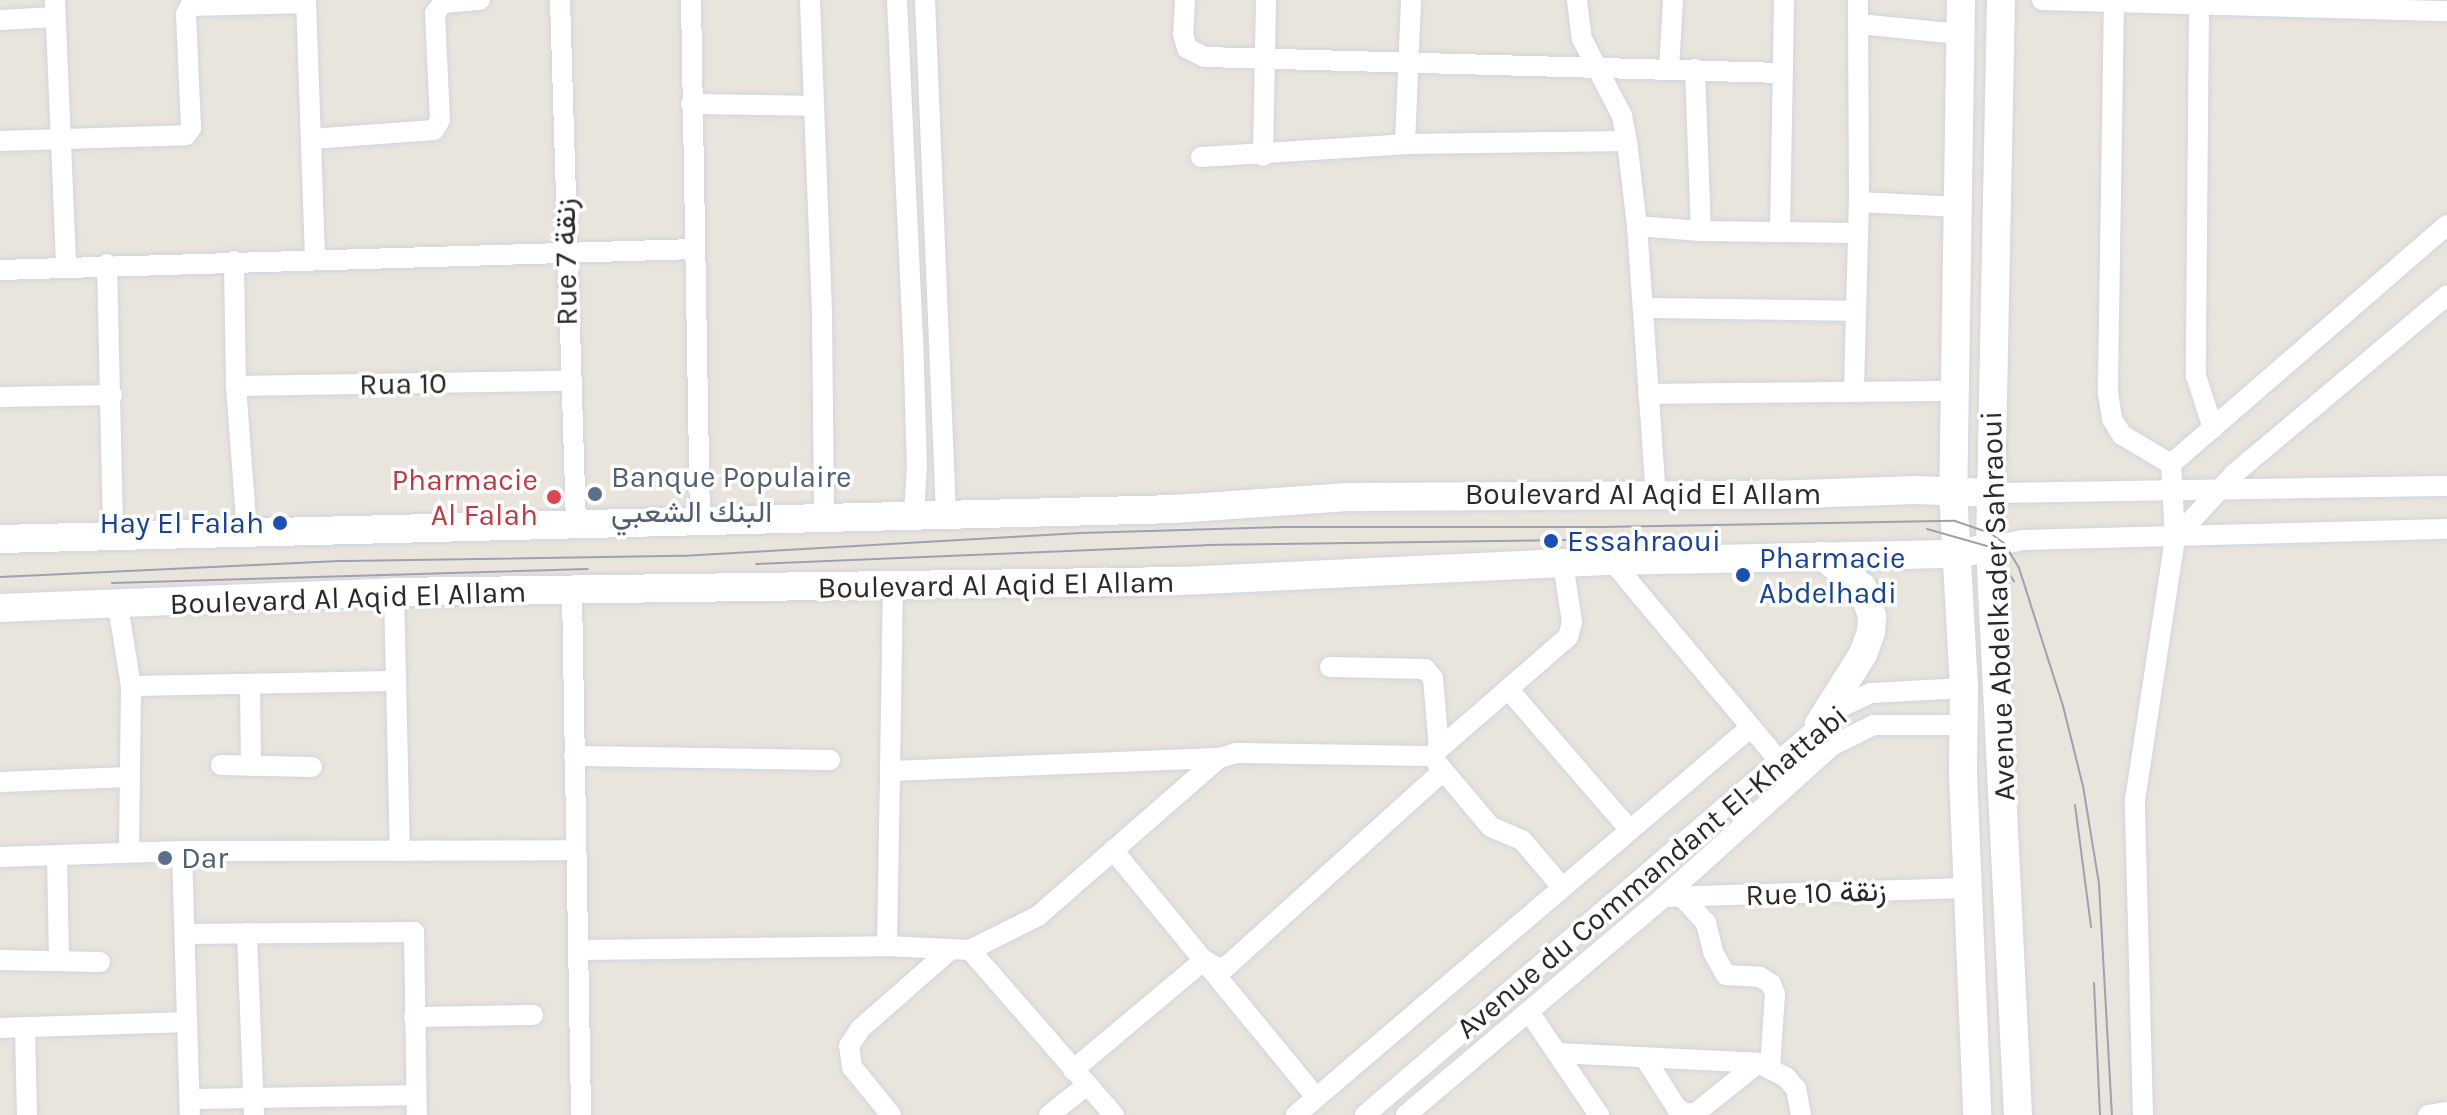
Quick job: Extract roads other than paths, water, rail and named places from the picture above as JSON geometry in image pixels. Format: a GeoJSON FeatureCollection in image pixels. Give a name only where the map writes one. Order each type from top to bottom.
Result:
{"type":"FeatureCollection","features":[{"type":"Feature","properties":{"kind":"main road","name":"Avenue Abdelkader Sahraoui"},"geometry":{"type":"LineString","coordinates":[[1961,0],[1953,491],[1964,688],[1977,1115]]}},
{"type":"Feature","properties":{"kind":"main road","name":"Avenue Abdelkader Sahraoui"},"geometry":{"type":"LineString","coordinates":[[2001,0],[1990,547],[2018,1115]]}},
{"type":"Feature","properties":{"kind":"main road","name":"Boulevard Al Aqid El Allam"},"geometry":{"type":"LineString","coordinates":[[0,539],[1175,509],[1348,497],[1991,493]]}},
{"type":"Feature","properties":{"kind":"main road","name":"Boulevard Al Aqid El Allam"},"geometry":{"type":"LineString","coordinates":[[0,608],[118,606],[394,592],[572,592],[1182,581],[1612,561],[1958,554],[1990,547]]}},
{"type":"Feature","properties":{"kind":"main road"},"geometry":{"type":"LineString","coordinates":[[1819,724],[1863,654],[1871,632],[1872,616],[1862,587],[1851,575],[1821,555]]}},
{"type":"Feature","properties":{"kind":"street"},"geometry":{"type":"LineString","coordinates":[[311,139],[434,130],[440,120],[435,13],[443,3],[480,0]]}},
{"type":"Feature","properties":{"kind":"street","name":"Rue 7 زنقة"},"geometry":{"type":"LineString","coordinates":[[560,0],[569,381],[576,523]]}},
{"type":"Feature","properties":{"kind":"street"},"geometry":{"type":"LineString","coordinates":[[691,0],[700,519]]}},
{"type":"Feature","properties":{"kind":"street"},"geometry":{"type":"LineString","coordinates":[[810,0],[822,316],[824,517]]}},
{"type":"Feature","properties":{"kind":"street"},"geometry":{"type":"LineString","coordinates":[[897,0],[913,321],[917,465],[914,514]]}},
{"type":"Feature","properties":{"kind":"street"},"geometry":{"type":"LineString","coordinates":[[925,0],[946,514]]}},
{"type":"Feature","properties":{"kind":"street"},"geometry":{"type":"LineString","coordinates":[[1185,0],[1183,34],[1187,48],[1194,54],[1266,59],[1594,65],[1783,73]]}},
{"type":"Feature","properties":{"kind":"street"},"geometry":{"type":"LineString","coordinates":[[1263,156],[1266,0]]}},
{"type":"Feature","properties":{"kind":"street"},"geometry":{"type":"LineString","coordinates":[[1405,144],[1411,0]]}},
{"type":"Feature","properties":{"kind":"street"},"geometry":{"type":"LineString","coordinates":[[1577,0],[1582,39],[1622,116],[1627,141],[1637,226],[1656,495]]}},
{"type":"Feature","properties":{"kind":"street"},"geometry":{"type":"LineString","coordinates":[[1669,68],[1673,0]]}},
{"type":"Feature","properties":{"kind":"street"},"geometry":{"type":"LineString","coordinates":[[1780,232],[1784,0]]}},
{"type":"Feature","properties":{"kind":"street"},"geometry":{"type":"LineString","coordinates":[[1854,389],[1859,202],[1858,0]]}},
{"type":"Feature","properties":{"kind":"street"},"geometry":{"type":"LineString","coordinates":[[2042,0],[2199,5],[2342,4],[2447,11]]}},
{"type":"Feature","properties":{"kind":"street"},"geometry":{"type":"LineString","coordinates":[[0,141],[60,142],[186,135],[191,128],[186,14],[190,6],[306,1],[315,259]]}},
{"type":"Feature","properties":{"kind":"street"},"geometry":{"type":"LineString","coordinates":[[2114,1],[2108,393],[2112,419],[2122,435],[2171,464]]}},
{"type":"Feature","properties":{"kind":"street"},"geometry":{"type":"LineString","coordinates":[[2199,5],[2196,376],[2213,428]]}},
{"type":"Feature","properties":{"kind":"street"},"geometry":{"type":"LineString","coordinates":[[0,20],[55,8],[66,265]]}},
{"type":"Feature","properties":{"kind":"street"},"geometry":{"type":"LineString","coordinates":[[1859,24],[1960,34]]}},
{"type":"Feature","properties":{"kind":"street"},"geometry":{"type":"LineString","coordinates":[[1695,69],[1701,231]]}},
{"type":"Feature","properties":{"kind":"street"},"geometry":{"type":"LineString","coordinates":[[691,104],[812,106]]}},
{"type":"Feature","properties":{"kind":"street"},"geometry":{"type":"LineString","coordinates":[[1201,157],[1263,156],[1405,144],[1627,141]]}},
{"type":"Feature","properties":{"kind":"street"},"geometry":{"type":"LineString","coordinates":[[1859,202],[1959,207]]}},
{"type":"Feature","properties":{"kind":"street"},"geometry":{"type":"LineString","coordinates":[[2171,464],[2447,225]]}},
{"type":"Feature","properties":{"kind":"street"},"geometry":{"type":"LineString","coordinates":[[1637,226],[1701,231],[1858,233]]}},
{"type":"Feature","properties":{"kind":"street"},"geometry":{"type":"LineString","coordinates":[[0,270],[66,265],[695,249]]}},
{"type":"Feature","properties":{"kind":"street"},"geometry":{"type":"LineString","coordinates":[[234,261],[236,386],[247,532]]}},
{"type":"Feature","properties":{"kind":"street"},"geometry":{"type":"LineString","coordinates":[[107,264],[113,536]]}},
{"type":"Feature","properties":{"kind":"street"},"geometry":{"type":"LineString","coordinates":[[2175,538],[2218,490],[2447,295]]}},
{"type":"Feature","properties":{"kind":"street"},"geometry":{"type":"LineString","coordinates":[[1643,308],[1856,311]]}},
{"type":"Feature","properties":{"kind":"street","name":"Rua 10"},"geometry":{"type":"LineString","coordinates":[[236,386],[569,381]]}},
{"type":"Feature","properties":{"kind":"street"},"geometry":{"type":"LineString","coordinates":[[1648,394],[1854,389],[1955,391]]}},
{"type":"Feature","properties":{"kind":"street"},"geometry":{"type":"LineString","coordinates":[[0,397],[112,395]]}},
{"type":"Feature","properties":{"kind":"street"},"geometry":{"type":"LineString","coordinates":[[2143,1115],[2135,800],[2175,538],[2171,464]]}},
{"type":"Feature","properties":{"kind":"street"},"geometry":{"type":"LineString","coordinates":[[1991,493],[2447,486]]}},
{"type":"Feature","properties":{"kind":"street"},"geometry":{"type":"LineString","coordinates":[[1990,547],[2022,540],[2447,529]]}},
{"type":"Feature","properties":{"kind":"street"},"geometry":{"type":"LineString","coordinates":[[1612,561],[1779,761]]}},
{"type":"Feature","properties":{"kind":"street"},"geometry":{"type":"LineString","coordinates":[[1204,960],[1218,968],[1226,967],[1438,758],[1568,637],[1572,622],[1563,563]]}},
{"type":"Feature","properties":{"kind":"street"},"geometry":{"type":"LineString","coordinates":[[887,946],[893,585]]}},
{"type":"Feature","properties":{"kind":"street"},"geometry":{"type":"LineString","coordinates":[[394,592],[400,851]]}},
{"type":"Feature","properties":{"kind":"street"},"geometry":{"type":"LineString","coordinates":[[572,592],[574,850],[581,1115]]}},
{"type":"Feature","properties":{"kind":"street"},"geometry":{"type":"LineString","coordinates":[[118,606],[131,686],[129,852]]}},
{"type":"Feature","properties":{"kind":"street"},"geometry":{"type":"LineString","coordinates":[[1330,667],[1425,669],[1433,678],[1438,758],[1491,827],[1511,832],[1522,840],[1562,887]]}},
{"type":"Feature","properties":{"kind":"street"},"geometry":{"type":"LineString","coordinates":[[131,686],[395,681]]}},
{"type":"Feature","properties":{"kind":"street"},"geometry":{"type":"LineString","coordinates":[[250,684],[251,766]]}},
{"type":"Feature","properties":{"kind":"street","name":"Avenue du Commandant El-Khattabi"},"geometry":{"type":"LineString","coordinates":[[1365,1115],[1843,706],[1871,693],[1964,688]]}},
{"type":"Feature","properties":{"kind":"street"},"geometry":{"type":"LineString","coordinates":[[1509,690],[1630,830]]}},
{"type":"Feature","properties":{"kind":"street","name":"Avenue du Commandant El-Khattabi"},"geometry":{"type":"LineString","coordinates":[[1406,1115],[1673,897],[1833,745],[1858,730],[1890,723],[1963,725]]}},
{"type":"Feature","properties":{"kind":"street"},"geometry":{"type":"LineString","coordinates":[[1296,1115],[1751,727]]}},
{"type":"Feature","properties":{"kind":"street"},"geometry":{"type":"LineString","coordinates":[[890,771],[1219,758],[1236,753],[1438,758]]}},
{"type":"Feature","properties":{"kind":"street"},"geometry":{"type":"LineString","coordinates":[[574,756],[830,760]]}},
{"type":"Feature","properties":{"kind":"street"},"geometry":{"type":"LineString","coordinates":[[891,1115],[852,1067],[849,1046],[860,1029],[961,949],[1038,916],[1219,758]]}},
{"type":"Feature","properties":{"kind":"street"},"geometry":{"type":"LineString","coordinates":[[221,765],[312,767]]}},
{"type":"Feature","properties":{"kind":"street"},"geometry":{"type":"LineString","coordinates":[[0,782],[129,777]]}},
{"type":"Feature","properties":{"kind":"street"},"geometry":{"type":"LineString","coordinates":[[0,857],[182,851],[574,850]]}},
{"type":"Feature","properties":{"kind":"street"},"geometry":{"type":"LineString","coordinates":[[1113,850],[1316,1097]]}},
{"type":"Feature","properties":{"kind":"street"},"geometry":{"type":"LineString","coordinates":[[182,851],[190,1107],[417,1105],[415,935],[411,930],[185,934]]}},
{"type":"Feature","properties":{"kind":"street"},"geometry":{"type":"LineString","coordinates":[[57,855],[59,961]]}},
{"type":"Feature","properties":{"kind":"street","name":"Rue 10 زنقة"},"geometry":{"type":"LineString","coordinates":[[1673,897],[1968,888]]}},
{"type":"Feature","properties":{"kind":"street"},"geometry":{"type":"LineString","coordinates":[[1646,1060],[1676,1107],[1686,1114],[1697,1112],[1764,1066],[1775,994],[1771,984],[1760,977],[1726,975],[1719,968],[1706,923],[1673,897]]}},
{"type":"Feature","properties":{"kind":"street"},"geometry":{"type":"LineString","coordinates":[[247,933],[254,1106]]}},
{"type":"Feature","properties":{"kind":"street"},"geometry":{"type":"LineString","coordinates":[[579,950],[887,946],[961,949],[1114,1115]]}},
{"type":"Feature","properties":{"kind":"street"},"geometry":{"type":"LineString","coordinates":[[0,960],[100,962]]}},
{"type":"Feature","properties":{"kind":"street"},"geometry":{"type":"LineString","coordinates":[[1049,1115],[1080,1077],[1204,960]]}},
{"type":"Feature","properties":{"kind":"street"},"geometry":{"type":"LineString","coordinates":[[1529,1012],[1599,1115]]}},
{"type":"Feature","properties":{"kind":"street"},"geometry":{"type":"LineString","coordinates":[[414,1017],[533,1015]]}},
{"type":"Feature","properties":{"kind":"street"},"geometry":{"type":"LineString","coordinates":[[0,1028],[187,1022]]}},
{"type":"Feature","properties":{"kind":"street"},"geometry":{"type":"LineString","coordinates":[[25,1027],[27,1115]]}},
{"type":"Feature","properties":{"kind":"street"},"geometry":{"type":"LineString","coordinates":[[1557,1053],[1764,1066],[1786,1077],[1796,1089],[1801,1115]]}},
{"type":"Feature","properties":{"kind":"street"},"geometry":{"type":"LineString","coordinates":[[2428,1115],[2447,1112]]}},
{"type":"Feature","properties":{"kind":"tram line"},"geometry":{"type":"LineString","coordinates":[[0,577],[345,561],[682,556],[1080,533],[1283,527],[1601,527],[1955,521],[1990,533],[2004,543],[2019,568],[2063,706],[2083,786],[2099,884],[2112,1115]]}},
{"type":"Feature","properties":{"kind":"tram line"},"geometry":{"type":"LineString","coordinates":[[1927,529],[1990,547],[2014,581]]}},
{"type":"Feature","properties":{"kind":"tram line"},"geometry":{"type":"LineString","coordinates":[[756,564],[1206,545],[1679,538]]}},
{"type":"Feature","properties":{"kind":"tram line"},"geometry":{"type":"LineString","coordinates":[[112,583],[588,569]]}},
{"type":"Feature","properties":{"kind":"tram line"},"geometry":{"type":"LineString","coordinates":[[2075,805],[2091,927]]}},
{"type":"Feature","properties":{"kind":"tram line"},"geometry":{"type":"LineString","coordinates":[[2094,983],[2100,1115]]}},
{"type":"Feature","properties":{"kind":"place","name":"Banque Populaire البنك الشعبي"},"geometry":{"type":"Point","coordinates":[595,494]}},
{"type":"Feature","properties":{"kind":"place","name":"Pharmacie Al Falah"},"geometry":{"type":"Point","coordinates":[554,497]}},
{"type":"Feature","properties":{"kind":"place","name":"Hay El Falah"},"geometry":{"type":"Point","coordinates":[280,523]}},
{"type":"Feature","properties":{"kind":"place","name":"Essahraoui"},"geometry":{"type":"Point","coordinates":[1551,541]}},
{"type":"Feature","properties":{"kind":"place","name":"Pharmacie Abdelhadi"},"geometry":{"type":"Point","coordinates":[1743,575]}},
{"type":"Feature","properties":{"kind":"place","name":"Dar"},"geometry":{"type":"Point","coordinates":[165,858]}}]}
